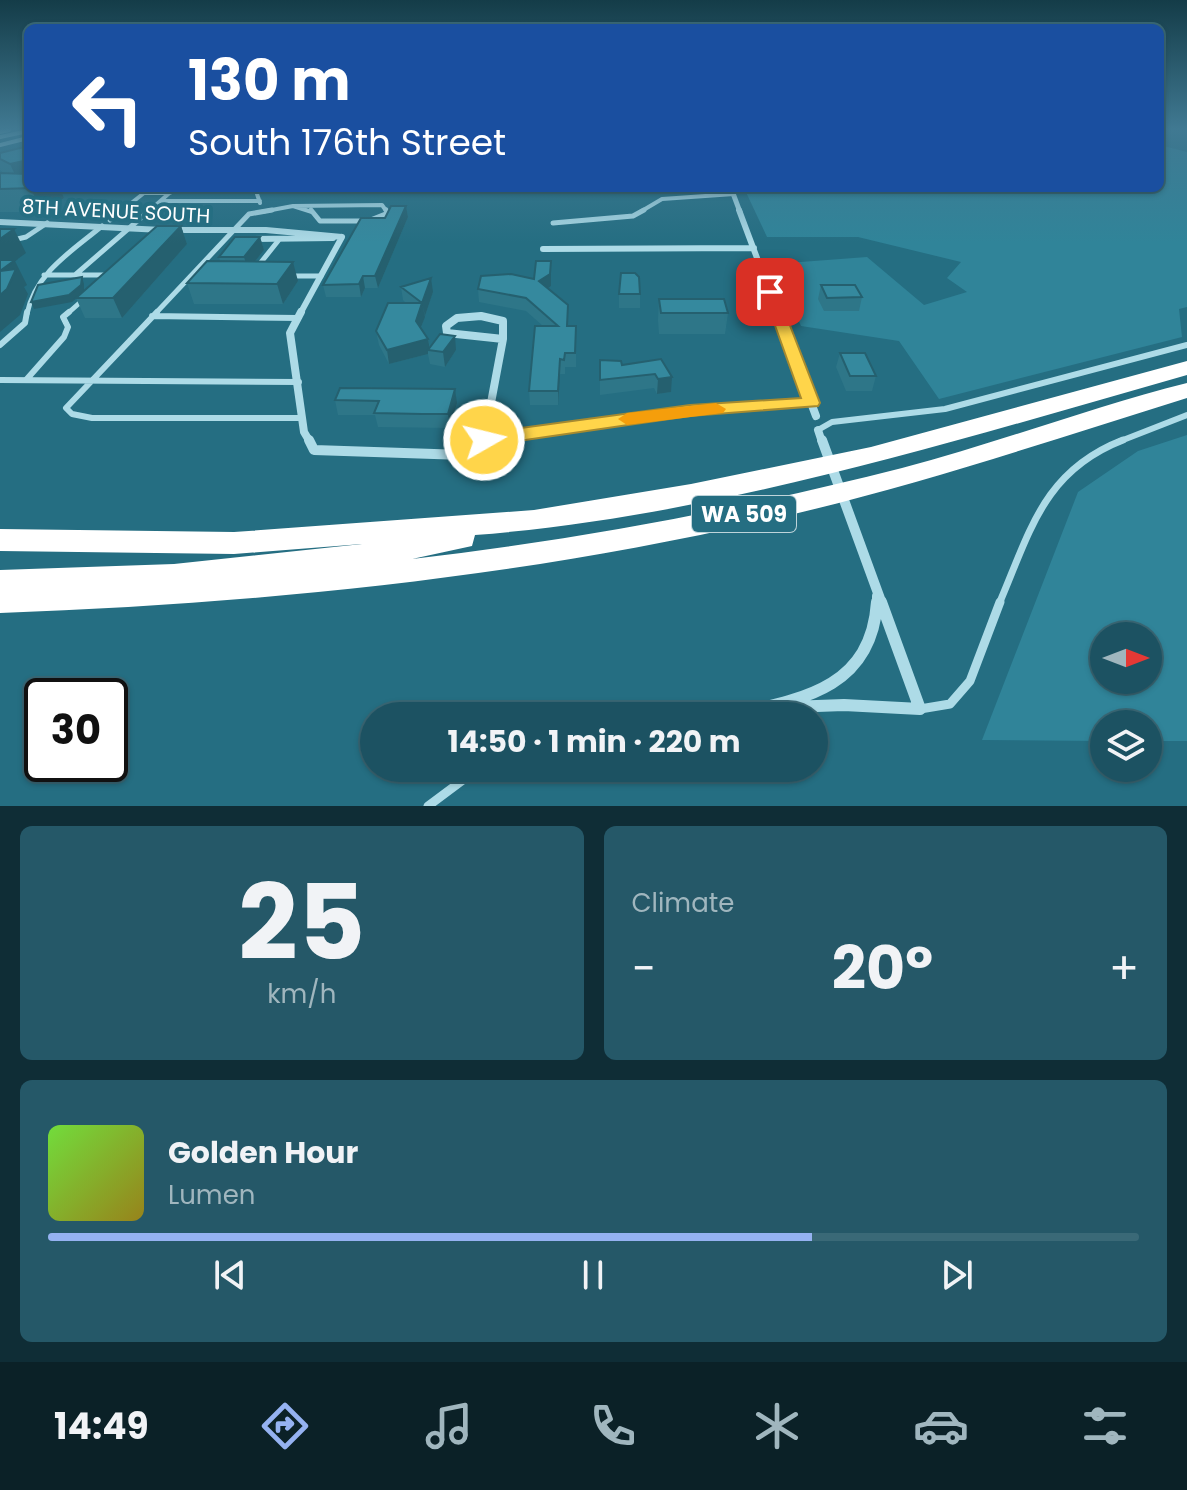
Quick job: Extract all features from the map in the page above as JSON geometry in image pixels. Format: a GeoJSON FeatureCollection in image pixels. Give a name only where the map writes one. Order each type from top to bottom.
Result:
{"type":"FeatureCollection","features":[{"type":"Feature","properties":{"kind":"highway","name":"WA 509"},"geometry":{"type":"LineString","coordinates":[[0,540],[234,543],[534,520],[691,494],[871,456],[1187,368]]}},
{"type":"Feature","properties":{"kind":"highway","name":"WA 509"},"geometry":{"type":"LineString","coordinates":[[0,600],[290,586],[523,556],[760,511],[901,477],[1187,390]]}},
{"type":"Feature","properties":{"kind":"highway"},"geometry":{"type":"LineString","coordinates":[[0,582],[215,571],[394,552],[534,520]]}},
{"type":"Feature","properties":{"kind":"street"},"geometry":{"type":"LineString","coordinates":[[732,192],[816,416]]}},
{"type":"Feature","properties":{"kind":"street","name":"8TH AVENUE SOUTH"},"geometry":{"type":"LineString","coordinates":[[0,222],[160,230],[295,231],[342,237]]}},
{"type":"Feature","properties":{"kind":"street","name":"8TH AVENUE SOUTH"},"geometry":{"type":"LineString","coordinates":[[230,232],[244,239],[278,241],[342,237]]}},
{"type":"Feature","properties":{"kind":"street"},"geometry":{"type":"LineString","coordinates":[[342,237],[290,333],[304,432],[314,450],[464,455],[478,451],[484,440],[503,339],[505,327],[496,318],[459,317],[446,326],[447,333],[453,335],[503,339]]}},
{"type":"Feature","properties":{"kind":"street"},"geometry":{"type":"LineString","coordinates":[[543,249],[754,248]]}},
{"type":"Feature","properties":{"kind":"street"},"geometry":{"type":"LineString","coordinates":[[484,440],[690,411],[811,403]]}},
{"type":"Feature","properties":{"kind":"street"},"geometry":{"type":"LineString","coordinates":[[818,430],[920,709],[828,706]]}},
{"type":"Feature","properties":{"kind":"street"},"geometry":{"type":"LineString","coordinates":[[777,702],[850,672],[865,652],[876,624],[877,591]]}},
{"type":"Feature","properties":{"kind":"lane"},"geometry":{"type":"LineString","coordinates":[[257,192],[259,210]]}},
{"type":"Feature","properties":{"kind":"lane"},"geometry":{"type":"LineString","coordinates":[[553,223],[633,216],[662,199],[723,192]]}},
{"type":"Feature","properties":{"kind":"lane"},"geometry":{"type":"LineString","coordinates":[[110,220],[144,193],[170,193]]}},
{"type":"Feature","properties":{"kind":"lane"},"geometry":{"type":"LineString","coordinates":[[75,275],[170,193]]}},
{"type":"Feature","properties":{"kind":"lane"},"geometry":{"type":"LineString","coordinates":[[161,201],[260,201]]}},
{"type":"Feature","properties":{"kind":"lane"},"geometry":{"type":"LineString","coordinates":[[293,206],[310,209],[320,221],[368,221],[388,213],[382,205],[293,206],[259,210],[230,232],[66,408],[72,414],[92,418],[302,418]]}},
{"type":"Feature","properties":{"kind":"lane"},"geometry":{"type":"LineString","coordinates":[[0,243],[26,237],[47,223]]}},
{"type":"Feature","properties":{"kind":"lane"},"geometry":{"type":"LineString","coordinates":[[0,345],[25,323],[30,297],[44,275],[102,226]]}},
{"type":"Feature","properties":{"kind":"lane"},"geometry":{"type":"LineString","coordinates":[[150,239],[160,230]]}},
{"type":"Feature","properties":{"kind":"lane"},"geometry":{"type":"LineString","coordinates":[[251,275],[278,241]]}},
{"type":"Feature","properties":{"kind":"lane"},"geometry":{"type":"LineString","coordinates":[[103,281],[120,266]]}},
{"type":"Feature","properties":{"kind":"lane"},"geometry":{"type":"LineString","coordinates":[[44,275],[110,275]]}},
{"type":"Feature","properties":{"kind":"lane"},"geometry":{"type":"LineString","coordinates":[[189,275],[205,275]]}},
{"type":"Feature","properties":{"kind":"lane"},"geometry":{"type":"LineString","coordinates":[[279,276],[321,276]]}},
{"type":"Feature","properties":{"kind":"lane"},"geometry":{"type":"LineString","coordinates":[[26,380],[64,337],[68,327],[63,317],[89,294]]}},
{"type":"Feature","properties":{"kind":"lane"},"geometry":{"type":"LineString","coordinates":[[152,316],[298,318]]}},
{"type":"Feature","properties":{"kind":"lane"},"geometry":{"type":"LineString","coordinates":[[818,430],[832,422],[945,409],[1187,345]]}},
{"type":"Feature","properties":{"kind":"lane"},"geometry":{"type":"LineString","coordinates":[[0,380],[299,382]]}},
{"type":"Feature","properties":{"kind":"lane"},"geometry":{"type":"LineString","coordinates":[[920,709],[950,704],[970,681],[989,627],[1041,507],[1054,486],[1095,451],[1187,415]]}},
{"type":"Feature","properties":{"kind":"lane"},"geometry":{"type":"LineString","coordinates":[[428,806],[460,782]]}},
{"type":"Feature","properties":{"kind":"shaded area"},"geometry":{"type":"Polygon","coordinates":[[[1164,168],[1187,168],[1187,307],[1179,309],[1182,337],[939,399],[899,341],[801,326],[774,264],[867,257],[924,305],[967,292],[947,278],[961,262],[858,237],[767,237],[746,192],[1164,192],[1164,168]]]}},
{"type":"Feature","properties":{"kind":"shaded area"},"geometry":{"type":"Polygon","coordinates":[[[1187,435],[1187,741],[1162,741],[1162,710],[1090,710],[1090,741],[982,740],[1078,492],[1138,451],[1187,435]]]}},
{"type":"Feature","properties":{"kind":"building"},"geometry":{"type":"Polygon","coordinates":[[[0,173],[24,174],[24,188],[0,189],[0,173]]]}},
{"type":"Feature","properties":{"kind":"building"},"geometry":{"type":"Polygon","coordinates":[[[391,206],[406,206],[375,276],[363,276],[359,284],[323,285],[361,218],[385,218],[391,206]]]}},
{"type":"Feature","properties":{"kind":"building"},"geometry":{"type":"Polygon","coordinates":[[[157,226],[181,226],[113,298],[76,298],[157,226]]]}},
{"type":"Feature","properties":{"kind":"building"},"geometry":{"type":"Polygon","coordinates":[[[0,229],[14,229],[0,239],[0,229]]]}},
{"type":"Feature","properties":{"kind":"building"},"geometry":{"type":"Polygon","coordinates":[[[235,237],[260,237],[244,257],[219,257],[235,237]]]}},
{"type":"Feature","properties":{"kind":"building"},"geometry":{"type":"Polygon","coordinates":[[[0,260],[15,260],[0,271],[0,260]]]}},
{"type":"Feature","properties":{"kind":"building"},"geometry":{"type":"Polygon","coordinates":[[[207,261],[293,262],[277,284],[187,283],[207,261]]]}},
{"type":"Feature","properties":{"kind":"building"},"geometry":{"type":"Polygon","coordinates":[[[536,261],[551,261],[550,274],[539,281],[568,305],[567,326],[576,326],[575,353],[565,353],[564,360],[560,359],[558,391],[529,391],[535,326],[558,326],[526,298],[478,289],[481,276],[511,274],[534,279],[536,261]]]}},
{"type":"Feature","properties":{"kind":"building"},"geometry":{"type":"Polygon","coordinates":[[[16,269],[7,289],[0,295],[0,271],[16,269]]]}},
{"type":"Feature","properties":{"kind":"building"},"geometry":{"type":"Polygon","coordinates":[[[621,273],[635,273],[639,277],[640,294],[619,294],[621,273]]]}},
{"type":"Feature","properties":{"kind":"building"},"geometry":{"type":"Polygon","coordinates":[[[82,277],[81,285],[69,295],[31,302],[38,285],[82,277]]]}},
{"type":"Feature","properties":{"kind":"building"},"geometry":{"type":"Polygon","coordinates":[[[431,278],[422,303],[401,287],[431,278]]]}},
{"type":"Feature","properties":{"kind":"building"},"geometry":{"type":"Polygon","coordinates":[[[821,285],[855,285],[862,297],[827,298],[821,285]]]}},
{"type":"Feature","properties":{"kind":"building"},"geometry":{"type":"Polygon","coordinates":[[[659,299],[724,299],[728,313],[661,313],[659,299]]]}},
{"type":"Feature","properties":{"kind":"building"},"geometry":{"type":"Polygon","coordinates":[[[388,303],[422,303],[416,321],[428,339],[387,350],[376,331],[388,303]]]}},
{"type":"Feature","properties":{"kind":"building"},"geometry":{"type":"Polygon","coordinates":[[[440,334],[455,336],[443,352],[428,350],[440,334]]]}},
{"type":"Feature","properties":{"kind":"building"},"geometry":{"type":"Polygon","coordinates":[[[840,353],[865,353],[876,376],[850,376],[840,353]]]}},
{"type":"Feature","properties":{"kind":"building"},"geometry":{"type":"Polygon","coordinates":[[[661,359],[672,377],[658,379],[655,374],[600,380],[600,360],[621,361],[622,365],[661,359]]]}},
{"type":"Feature","properties":{"kind":"building"},"geometry":{"type":"Polygon","coordinates":[[[340,388],[455,389],[448,414],[422,414],[374,413],[379,401],[335,400],[340,388]]]}},
{"type":"Feature","properties":{"kind":"slow traffic"},"geometry":{"type":"LineString","coordinates":[[627,419],[716,409]]}},
{"type":"Feature","properties":{"kind":"route"},"geometry":{"type":"LineString","coordinates":[[484,440],[690,411],[811,403],[770,292]]}}]}
